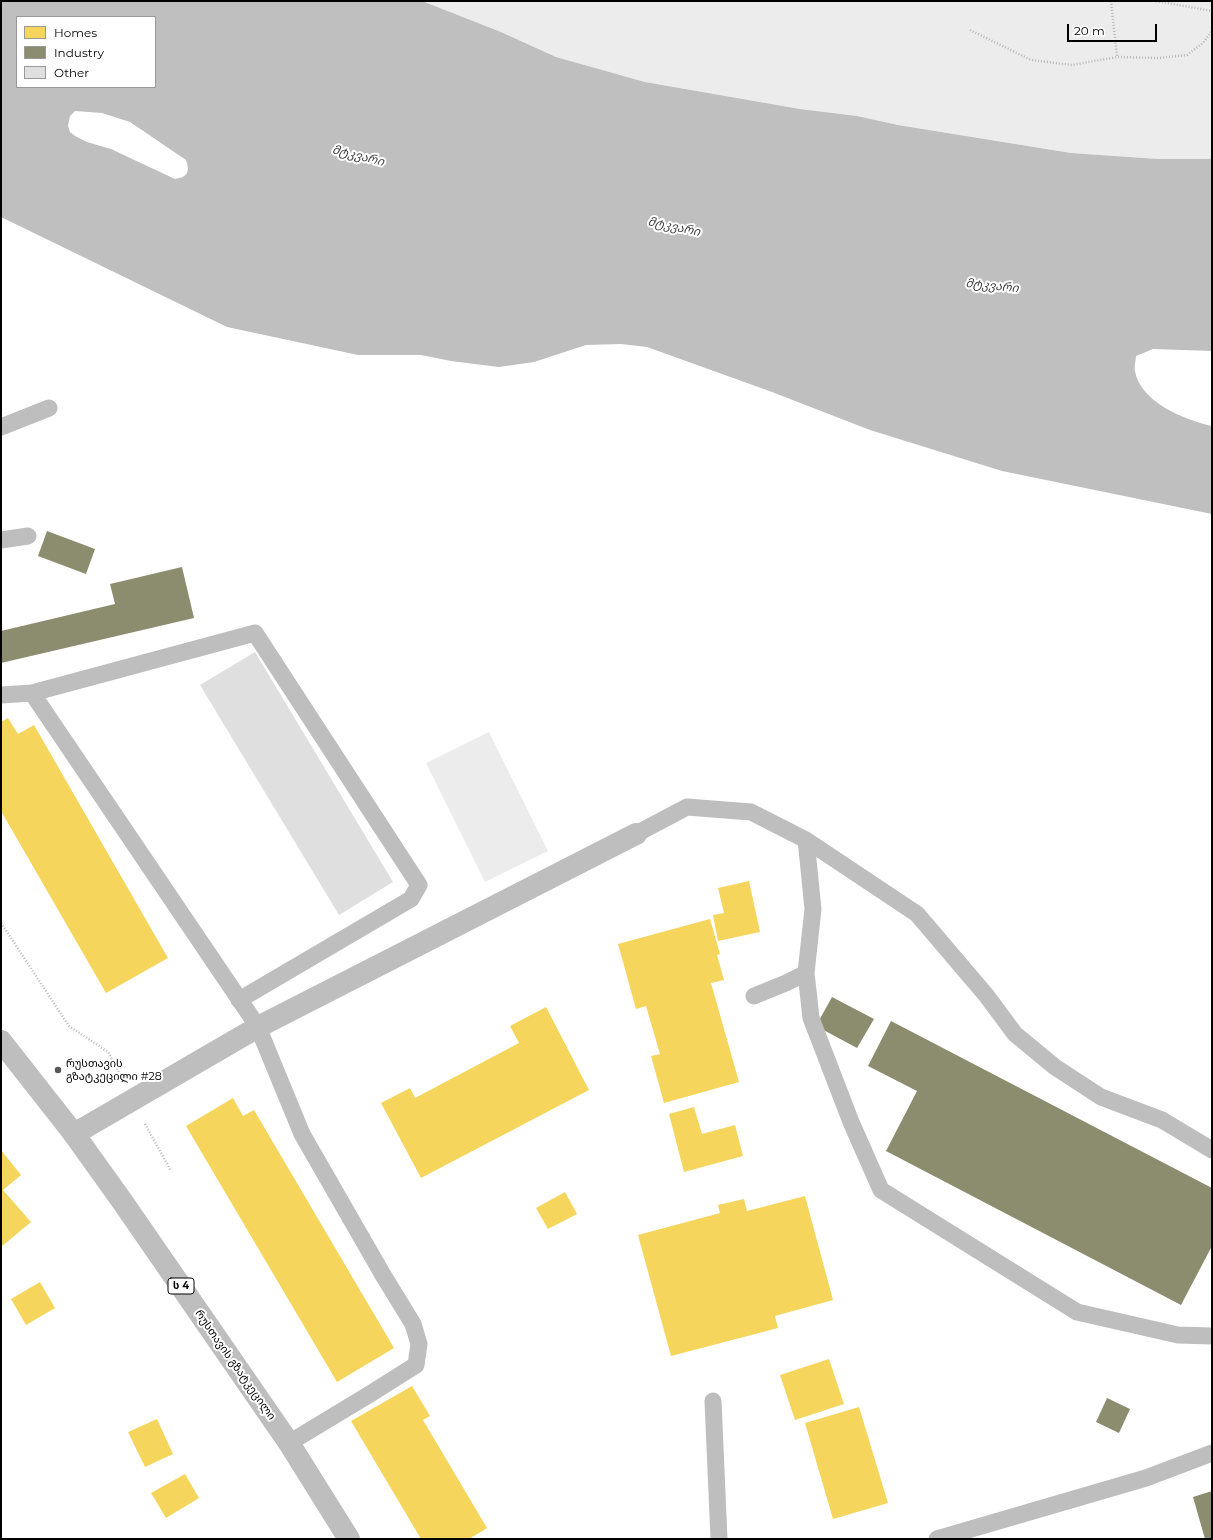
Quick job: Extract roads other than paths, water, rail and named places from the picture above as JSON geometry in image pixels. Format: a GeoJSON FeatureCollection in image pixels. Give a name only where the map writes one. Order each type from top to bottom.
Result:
{"type":"FeatureCollection","features":[{"type":"Feature","properties":{"kind":"main road"},"geometry":{"type":"LineString","coordinates":[[74,1134],[258,1027],[636,834]]}},
{"type":"Feature","properties":{"kind":"main road","name":"რუსთავის გზატკეცილი"},"geometry":{"type":"LineString","coordinates":[[1,1041],[74,1134],[127,1208],[289,1443],[349,1539]]}},
{"type":"Feature","properties":{"kind":"lane"},"geometry":{"type":"LineString","coordinates":[[1,426],[49,408]]}},
{"type":"Feature","properties":{"kind":"lane"},"geometry":{"type":"LineString","coordinates":[[1,540],[28,536]]}},
{"type":"Feature","properties":{"kind":"lane"},"geometry":{"type":"LineString","coordinates":[[1,695],[32,693],[255,633],[419,885],[411,899],[239,1000]]}},
{"type":"Feature","properties":{"kind":"lane"},"geometry":{"type":"LineString","coordinates":[[32,693],[258,1027],[302,1134],[412,1324],[419,1344],[416,1364],[289,1443]]}},
{"type":"Feature","properties":{"kind":"lane"},"geometry":{"type":"LineString","coordinates":[[636,834],[687,807],[751,812],[806,840],[917,914],[986,995],[1015,1034],[1055,1067],[1101,1097],[1162,1120],[1212,1150]]}},
{"type":"Feature","properties":{"kind":"lane"},"geometry":{"type":"LineString","coordinates":[[806,840],[813,909],[806,973],[811,1018],[852,1122],[881,1190],[1077,1312],[1178,1335],[1212,1336]]}},
{"type":"Feature","properties":{"kind":"lane"},"geometry":{"type":"LineString","coordinates":[[754,996],[806,973]]}},
{"type":"Feature","properties":{"kind":"lane"},"geometry":{"type":"LineString","coordinates":[[713,1402],[719,1539]]}},
{"type":"Feature","properties":{"kind":"lane"},"geometry":{"type":"LineString","coordinates":[[937,1539],[1146,1478],[1212,1453]]}},
{"type":"Feature","properties":{"kind":"water","name":"მტკვარი"},"geometry":{"type":"Polygon","coordinates":[[[1,1],[422,1],[501,32],[556,57],[645,82],[800,109],[857,116],[898,125],[1071,153],[1158,159],[1212,159],[1212,351],[1153,349],[1136,356],[1135,371],[1145,392],[1165,408],[1189,419],[1212,426],[1212,514],[1002,471],[870,430],[772,392],[647,347],[621,344],[586,345],[534,362],[499,367],[451,361],[421,355],[358,355],[227,327],[1,217],[1,1]],[[75,111],[70,116],[68,126],[70,132],[87,142],[111,149],[175,179],[183,177],[187,173],[188,168],[186,160],[130,122],[102,113],[75,111]]]}},
{"type":"Feature","properties":{"kind":"place","name":"რუსთავის გზატკეცილი #28"},"geometry":{"type":"Point","coordinates":[58,1070]}}]}
